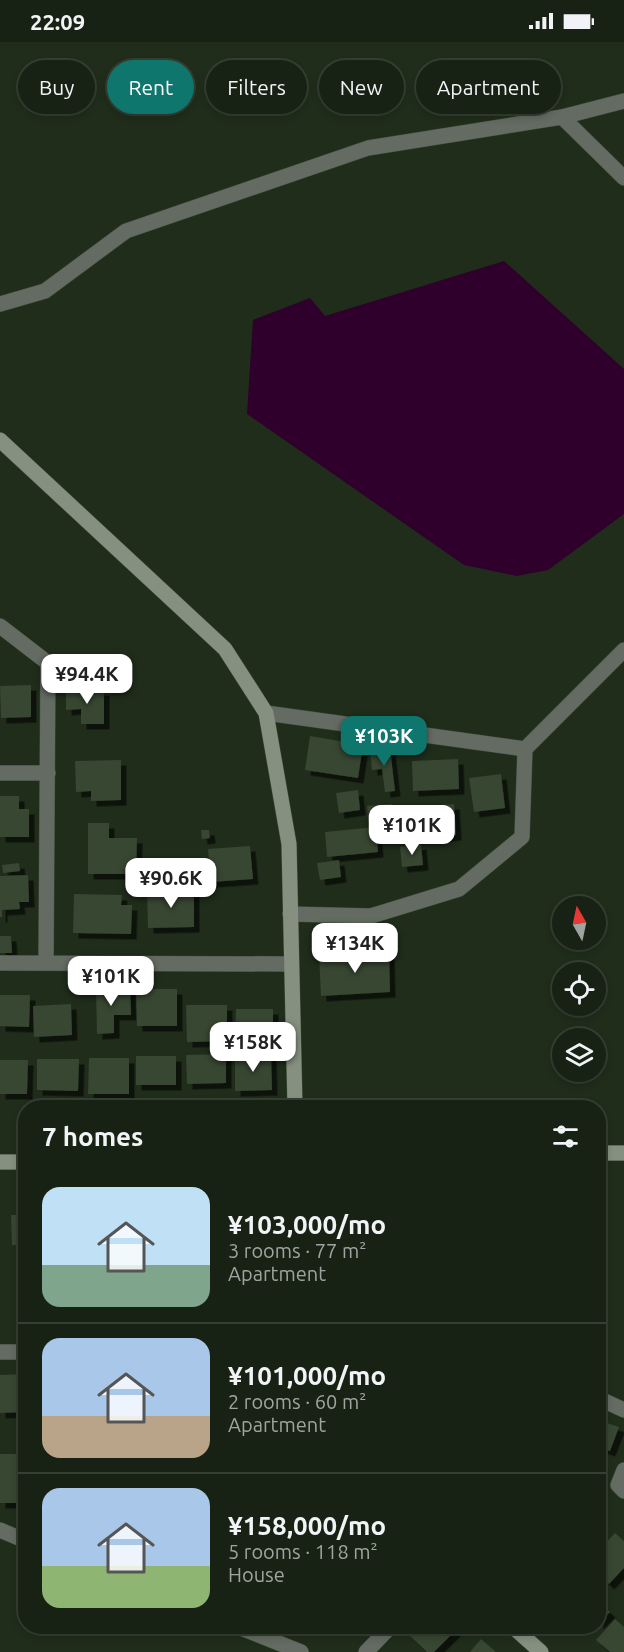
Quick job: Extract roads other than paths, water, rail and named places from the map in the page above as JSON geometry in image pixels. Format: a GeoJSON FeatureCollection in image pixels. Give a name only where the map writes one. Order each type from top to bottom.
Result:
{"type":"FeatureCollection","features":[{"type":"Feature","properties":{"kind":"street"},"geometry":{"type":"LineString","coordinates":[[0,304],[45,291],[126,231],[368,148],[562,117],[624,101]]}},
{"type":"Feature","properties":{"kind":"street"},"geometry":{"type":"LineString","coordinates":[[562,117],[624,178]]}},
{"type":"Feature","properties":{"kind":"street"},"geometry":{"type":"LineString","coordinates":[[0,440],[225,649],[266,713],[289,843],[296,1100]]}},
{"type":"Feature","properties":{"kind":"street"},"geometry":{"type":"LineString","coordinates":[[0,626],[48,663],[46,963]]}},
{"type":"Feature","properties":{"kind":"street"},"geometry":{"type":"LineString","coordinates":[[290,914],[371,916],[459,889],[522,837],[525,749],[624,650]]}},
{"type":"Feature","properties":{"kind":"street"},"geometry":{"type":"LineString","coordinates":[[266,713],[525,749]]}},
{"type":"Feature","properties":{"kind":"street"},"geometry":{"type":"LineString","coordinates":[[0,773],[48,773]]}},
{"type":"Feature","properties":{"kind":"street"},"geometry":{"type":"LineString","coordinates":[[0,963],[291,964]]}},
{"type":"Feature","properties":{"kind":"street"},"geometry":{"type":"LineString","coordinates":[[606,1154],[624,1153]]}},
{"type":"Feature","properties":{"kind":"street"},"geometry":{"type":"LineString","coordinates":[[0,1162],[18,1162]]}},
{"type":"Feature","properties":{"kind":"street"},"geometry":{"type":"LineString","coordinates":[[0,1352],[18,1352]]}},
{"type":"Feature","properties":{"kind":"street"},"geometry":{"type":"LineString","coordinates":[[606,1402],[624,1410]]}},
{"type":"Feature","properties":{"kind":"street"},"geometry":{"type":"LineString","coordinates":[[624,1470],[618,1485],[624,1491]]}},
{"type":"Feature","properties":{"kind":"street"},"geometry":{"type":"LineString","coordinates":[[0,1530],[18,1538]]}},
{"type":"Feature","properties":{"kind":"street"},"geometry":{"type":"LineString","coordinates":[[256,1634],[301,1652]]}},
{"type":"Feature","properties":{"kind":"street"},"geometry":{"type":"LineString","coordinates":[[366,1652],[383,1634]]}},
{"type":"Feature","properties":{"kind":"street"},"geometry":{"type":"LineString","coordinates":[[521,1634],[541,1652]]}}]}
